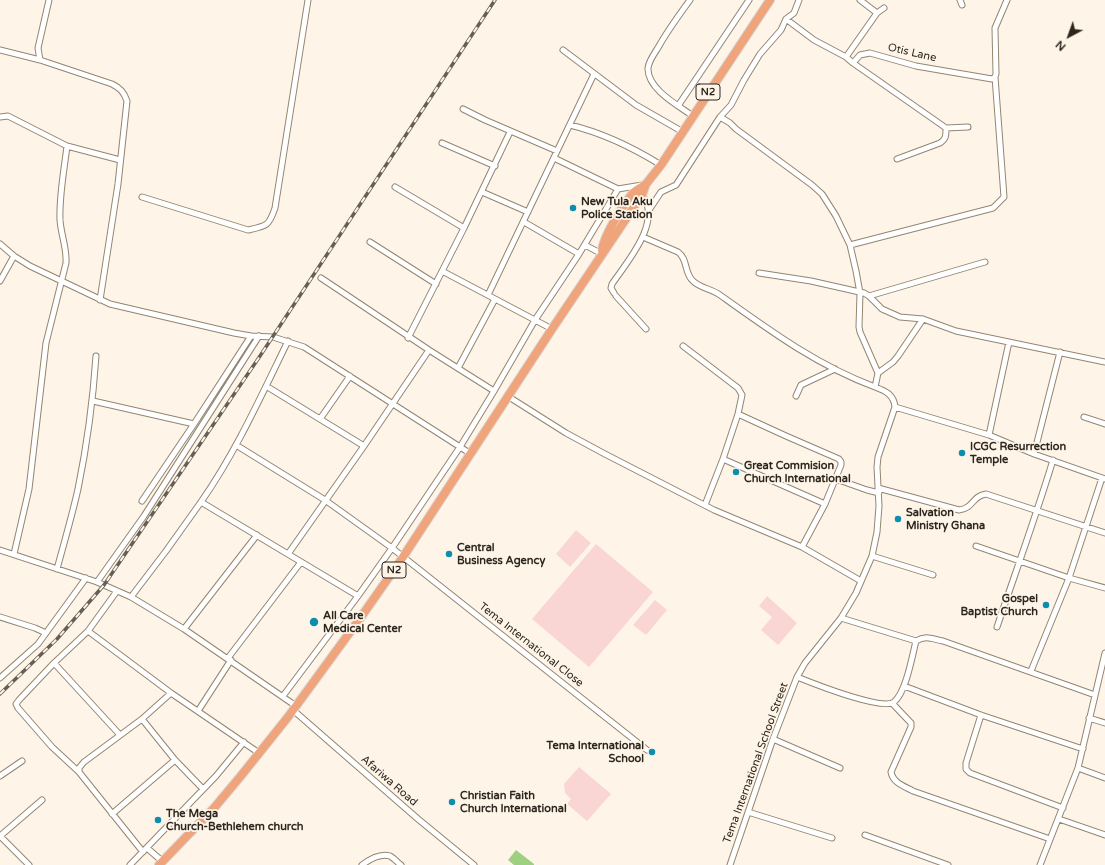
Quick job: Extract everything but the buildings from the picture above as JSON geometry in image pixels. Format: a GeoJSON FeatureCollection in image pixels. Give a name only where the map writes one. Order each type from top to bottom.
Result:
{"type":"FeatureCollection","features":[{"type":"Feature","properties":{"kind":"highway","name":"N2"},"geometry":{"type":"LineString","coordinates":[[602,254],[604,242],[624,205],[634,192],[646,184],[661,165],[770,0]]}},
{"type":"Feature","properties":{"kind":"highway","name":"N2"},"geometry":{"type":"LineString","coordinates":[[161,863],[214,808],[259,753],[295,708],[361,617],[403,557],[552,329],[642,195],[646,184]]}},
{"type":"Feature","properties":{"kind":"street"},"geometry":{"type":"LineString","coordinates":[[40,60],[38,48],[48,0]]}},
{"type":"Feature","properties":{"kind":"street"},"geometry":{"type":"LineString","coordinates":[[142,197],[248,230],[264,227],[272,219],[308,0]]}},
{"type":"Feature","properties":{"kind":"street"},"geometry":{"type":"LineString","coordinates":[[690,0],[666,34],[649,63],[648,70],[655,87],[662,94],[693,116]]}},
{"type":"Feature","properties":{"kind":"street"},"geometry":{"type":"LineString","coordinates":[[678,106],[749,0]]}},
{"type":"Feature","properties":{"kind":"street"},"geometry":{"type":"LineString","coordinates":[[649,210],[660,192],[676,185],[720,118],[731,105],[760,54],[781,30],[786,19],[794,12],[799,0]]}},
{"type":"Feature","properties":{"kind":"street"},"geometry":{"type":"LineString","coordinates":[[860,0],[877,14]]}},
{"type":"Feature","properties":{"kind":"street"},"geometry":{"type":"LineString","coordinates":[[850,245],[993,208],[1004,197],[994,77],[996,74],[995,28],[1007,0]]}},
{"type":"Feature","properties":{"kind":"street"},"geometry":{"type":"LineString","coordinates":[[846,57],[877,14],[884,8]]}},
{"type":"Feature","properties":{"kind":"street"},"geometry":{"type":"LineString","coordinates":[[786,19],[814,40],[846,57],[946,128],[968,127]]}},
{"type":"Feature","properties":{"kind":"street"},"geometry":{"type":"LineString","coordinates":[[0,50],[40,60],[112,84],[118,87],[124,94],[127,101],[118,184],[100,300]]}},
{"type":"Feature","properties":{"kind":"street"},"geometry":{"type":"LineString","coordinates":[[563,50],[640,108],[683,132]]}},
{"type":"Feature","properties":{"kind":"street","name":"Otis Lane"},"geometry":{"type":"LineString","coordinates":[[853,63],[860,55],[870,53],[916,66],[985,78],[994,77]]}},
{"type":"Feature","properties":{"kind":"street"},"geometry":{"type":"LineString","coordinates":[[488,295],[594,74]]}},
{"type":"Feature","properties":{"kind":"street"},"geometry":{"type":"LineString","coordinates":[[463,109],[510,132],[557,151]]}},
{"type":"Feature","properties":{"kind":"street"},"geometry":{"type":"LineString","coordinates":[[0,117],[8,116],[67,146],[120,160]]}},
{"type":"Feature","properties":{"kind":"street"},"geometry":{"type":"LineString","coordinates":[[720,118],[730,123],[822,194],[836,216],[850,245],[860,293],[860,332],[878,373],[875,387]]}},
{"type":"Feature","properties":{"kind":"street"},"geometry":{"type":"LineString","coordinates":[[570,125],[585,128],[620,141],[638,150],[661,165]]}},
{"type":"Feature","properties":{"kind":"street"},"geometry":{"type":"LineString","coordinates":[[897,159],[940,143],[946,137],[946,128]]}},
{"type":"Feature","properties":{"kind":"street"},"geometry":{"type":"LineString","coordinates":[[408,338],[495,166],[510,132]]}},
{"type":"Feature","properties":{"kind":"street"},"geometry":{"type":"LineString","coordinates":[[442,143],[495,166]]}},
{"type":"Feature","properties":{"kind":"street"},"geometry":{"type":"LineString","coordinates":[[14,554],[29,489],[46,343],[66,263],[60,220],[62,186],[67,146]]}},
{"type":"Feature","properties":{"kind":"street"},"geometry":{"type":"LineString","coordinates":[[554,158],[618,189],[646,184]]}},
{"type":"Feature","properties":{"kind":"street"},"geometry":{"type":"LineString","coordinates":[[395,187],[464,228]]}},
{"type":"Feature","properties":{"kind":"street"},"geometry":{"type":"LineString","coordinates":[[283,696],[358,596],[460,447],[535,320],[580,254],[618,189]]}},
{"type":"Feature","properties":{"kind":"street"},"geometry":{"type":"LineString","coordinates":[[482,192],[528,212]]}},
{"type":"Feature","properties":{"kind":"street"},"geometry":{"type":"LineString","coordinates":[[642,195],[646,199],[649,210],[648,222],[643,237],[612,284],[611,288],[615,295],[646,329]]}},
{"type":"Feature","properties":{"kind":"street"},"geometry":{"type":"LineString","coordinates":[[524,222],[580,254]]}},
{"type":"Feature","properties":{"kind":"street"},"geometry":{"type":"LineString","coordinates":[[643,237],[682,255],[693,281],[714,291],[766,329],[835,369],[886,392],[894,400],[895,407],[990,435],[1034,454],[1103,479],[1069,578],[1031,671]]}},
{"type":"Feature","properties":{"kind":"street"},"geometry":{"type":"LineString","coordinates":[[370,242],[436,284]]}},
{"type":"Feature","properties":{"kind":"street"},"geometry":{"type":"LineString","coordinates":[[0,244],[14,256],[30,266],[100,300],[121,308],[251,336],[273,337],[304,347],[471,454]]}},
{"type":"Feature","properties":{"kind":"street"},"geometry":{"type":"LineString","coordinates":[[585,245],[602,254]]}},
{"type":"Feature","properties":{"kind":"street"},"geometry":{"type":"LineString","coordinates":[[0,281],[14,256]]}},
{"type":"Feature","properties":{"kind":"street"},"geometry":{"type":"LineString","coordinates":[[869,296],[985,262]]}},
{"type":"Feature","properties":{"kind":"street"},"geometry":{"type":"LineString","coordinates":[[442,271],[552,329]]}},
{"type":"Feature","properties":{"kind":"street"},"geometry":{"type":"LineString","coordinates":[[759,273],[811,281],[860,293],[869,296],[878,306],[900,317],[923,319],[956,331],[1105,362]]}},
{"type":"Feature","properties":{"kind":"street"},"geometry":{"type":"LineString","coordinates":[[321,278],[408,338],[494,391]]}},
{"type":"Feature","properties":{"kind":"street"},"geometry":{"type":"LineString","coordinates":[[458,368],[495,299]]}},
{"type":"Feature","properties":{"kind":"street"},"geometry":{"type":"LineString","coordinates":[[878,373],[898,356],[923,319]]}},
{"type":"Feature","properties":{"kind":"street"},"geometry":{"type":"LineString","coordinates":[[142,501],[251,336]]}},
{"type":"Feature","properties":{"kind":"street"},"geometry":{"type":"LineString","coordinates":[[97,582],[144,516],[259,336]]}},
{"type":"Feature","properties":{"kind":"street"},"geometry":{"type":"LineString","coordinates":[[131,597],[220,475],[288,341]]}},
{"type":"Feature","properties":{"kind":"street"},"geometry":{"type":"LineString","coordinates":[[990,435],[1009,342]]}},
{"type":"Feature","properties":{"kind":"street"},"geometry":{"type":"LineString","coordinates":[[683,346],[738,388],[742,395],[738,414],[723,459],[705,505]]}},
{"type":"Feature","properties":{"kind":"street"},"geometry":{"type":"LineString","coordinates":[[288,554],[429,350]]}},
{"type":"Feature","properties":{"kind":"street"},"geometry":{"type":"LineString","coordinates":[[1034,454],[1060,352]]}},
{"type":"Feature","properties":{"kind":"street"},"geometry":{"type":"LineString","coordinates":[[58,569],[78,488],[93,402],[96,356]]}},
{"type":"Feature","properties":{"kind":"street"},"geometry":{"type":"LineString","coordinates":[[796,396],[801,385],[835,369]]}},
{"type":"Feature","properties":{"kind":"street"},"geometry":{"type":"LineString","coordinates":[[320,419],[350,376]]}},
{"type":"Feature","properties":{"kind":"street"},"geometry":{"type":"LineString","coordinates":[[266,386],[364,446]]}},
{"type":"Feature","properties":{"kind":"street"},"geometry":{"type":"LineString","coordinates":[[508,397],[566,433],[603,453],[714,510],[802,547],[861,581]]}},
{"type":"Feature","properties":{"kind":"street"},"geometry":{"type":"LineString","coordinates":[[93,402],[194,424]]}},
{"type":"Feature","properties":{"kind":"street","name":"Tema International School Street"},"geometry":{"type":"LineString","coordinates":[[730,865],[773,738],[797,677],[805,663],[841,618],[856,593],[872,556],[878,520],[878,457],[895,407]]}},
{"type":"Feature","properties":{"kind":"street"},"geometry":{"type":"LineString","coordinates":[[738,414],[839,459],[841,462],[836,479],[825,504],[802,547]]}},
{"type":"Feature","properties":{"kind":"street"},"geometry":{"type":"LineString","coordinates":[[1084,417],[1105,424]]}},
{"type":"Feature","properties":{"kind":"street","name":"Tema International Close"},"geometry":{"type":"LineString","coordinates":[[236,445],[325,500],[392,548],[646,750]]}},
{"type":"Feature","properties":{"kind":"street"},"geometry":{"type":"LineString","coordinates":[[723,459],[825,504]]}},
{"type":"Feature","properties":{"kind":"street"},"geometry":{"type":"LineString","coordinates":[[997,627],[1019,560],[1037,512],[1052,460]]}},
{"type":"Feature","properties":{"kind":"street"},"geometry":{"type":"LineString","coordinates":[[836,479],[867,490],[879,490],[959,510],[969,507],[977,497],[986,494],[1037,512],[1105,533]]}},
{"type":"Feature","properties":{"kind":"street"},"geometry":{"type":"LineString","coordinates":[[201,502],[358,596]]}},
{"type":"Feature","properties":{"kind":"street"},"geometry":{"type":"LineString","coordinates":[[184,629],[257,535]]}},
{"type":"Feature","properties":{"kind":"street"},"geometry":{"type":"LineString","coordinates":[[976,546],[1069,578],[1105,588]]}},
{"type":"Feature","properties":{"kind":"street","name":"Afariwa Road"},"geometry":{"type":"LineString","coordinates":[[0,550],[86,578],[131,597],[230,659],[283,696],[418,819],[474,865]]}},
{"type":"Feature","properties":{"kind":"street"},"geometry":{"type":"LineString","coordinates":[[872,556],[933,576]]}},
{"type":"Feature","properties":{"kind":"street"},"geometry":{"type":"LineString","coordinates":[[198,711],[230,659],[301,562]]}},
{"type":"Feature","properties":{"kind":"street"},"geometry":{"type":"LineString","coordinates":[[0,678],[38,644],[86,578]]}},
{"type":"Feature","properties":{"kind":"street"},"geometry":{"type":"LineString","coordinates":[[117,591],[88,631],[54,663],[18,700],[16,704],[52,747],[79,772],[112,814],[145,850],[161,863]]}},
{"type":"Feature","properties":{"kind":"street"},"geometry":{"type":"LineString","coordinates":[[0,617],[46,632]]}},
{"type":"Feature","properties":{"kind":"street"},"geometry":{"type":"LineString","coordinates":[[841,618],[916,641]]}},
{"type":"Feature","properties":{"kind":"street"},"geometry":{"type":"LineString","coordinates":[[88,631],[171,694],[259,753]]}},
{"type":"Feature","properties":{"kind":"street"},"geometry":{"type":"LineString","coordinates":[[797,677],[849,696],[879,704],[889,704],[894,702],[904,686],[916,641],[922,637],[926,637],[943,641],[1031,671],[1095,695]]}},
{"type":"Feature","properties":{"kind":"street"},"geometry":{"type":"LineString","coordinates":[[1040,865],[1078,768],[1105,654]]}},
{"type":"Feature","properties":{"kind":"street"},"geometry":{"type":"LineString","coordinates":[[54,663],[120,735]]}},
{"type":"Feature","properties":{"kind":"street"},"geometry":{"type":"LineString","coordinates":[[904,686],[981,715],[1083,749]]}},
{"type":"Feature","properties":{"kind":"street"},"geometry":{"type":"LineString","coordinates":[[79,772],[79,768],[84,762],[142,719],[171,694]]}},
{"type":"Feature","properties":{"kind":"street"},"geometry":{"type":"LineString","coordinates":[[892,703],[911,723],[911,727],[891,772],[892,778],[896,782],[913,791],[1050,839]]}},
{"type":"Feature","properties":{"kind":"street"},"geometry":{"type":"LineString","coordinates":[[981,715],[966,763],[966,769],[970,773],[1063,808]]}},
{"type":"Feature","properties":{"kind":"street"},"geometry":{"type":"LineString","coordinates":[[1089,718],[1105,723]]}},
{"type":"Feature","properties":{"kind":"street"},"geometry":{"type":"LineString","coordinates":[[142,719],[175,760],[203,789]]}},
{"type":"Feature","properties":{"kind":"street"},"geometry":{"type":"LineString","coordinates":[[773,738],[840,768]]}},
{"type":"Feature","properties":{"kind":"street"},"geometry":{"type":"LineString","coordinates":[[130,865],[203,789],[244,742]]}},
{"type":"Feature","properties":{"kind":"street"},"geometry":{"type":"LineString","coordinates":[[112,814],[175,760]]}},
{"type":"Feature","properties":{"kind":"street"},"geometry":{"type":"LineString","coordinates":[[0,776],[22,761]]}},
{"type":"Feature","properties":{"kind":"street"},"geometry":{"type":"LineString","coordinates":[[1078,768],[1105,778]]}},
{"type":"Feature","properties":{"kind":"street"},"geometry":{"type":"LineString","coordinates":[[29,865],[0,836],[42,800]]}},
{"type":"Feature","properties":{"kind":"street"},"geometry":{"type":"LineString","coordinates":[[748,812],[832,838]]}},
{"type":"Feature","properties":{"kind":"street"},"geometry":{"type":"LineString","coordinates":[[1059,819],[1105,835]]}},
{"type":"Feature","properties":{"kind":"street"},"geometry":{"type":"LineString","coordinates":[[865,835],[948,865]]}},
{"type":"Feature","properties":{"kind":"street"},"geometry":{"type":"LineString","coordinates":[[362,865],[371,858],[391,856],[401,865]]}},
{"type":"Feature","properties":{"kind":"shaded area"},"geometry":{"type":"Polygon","coordinates":[[[576,530],[591,543],[570,567],[556,554],[576,530]]]}},
{"type":"Feature","properties":{"kind":"shaded area"},"geometry":{"type":"Polygon","coordinates":[[[596,544],[653,592],[589,667],[532,619],[596,544]]]}},
{"type":"Feature","properties":{"kind":"shaded area"},"geometry":{"type":"Polygon","coordinates":[[[767,596],[797,623],[778,645],[761,630],[772,617],[759,606],[767,596]]]}},
{"type":"Feature","properties":{"kind":"shaded area"},"geometry":{"type":"Polygon","coordinates":[[[655,600],[667,610],[646,635],[633,625],[655,600]]]}},
{"type":"Feature","properties":{"kind":"shaded area"},"geometry":{"type":"Polygon","coordinates":[[[579,767],[611,794],[587,821],[567,804],[571,799],[565,793],[564,784],[579,767]]]}},
{"type":"Feature","properties":{"kind":"shaded area"},"geometry":{"type":"Polygon","coordinates":[[[516,850],[534,865],[514,865],[508,860],[516,850]]]}},
{"type":"Feature","properties":{"kind":"railway"},"geometry":{"type":"LineString","coordinates":[[0,694],[57,639],[104,585],[258,359],[495,0]]}},
{"type":"Feature","properties":{"kind":"place","name":"New Tula Aku Police Station"},"geometry":{"type":"Point","coordinates":[573,208]}},
{"type":"Feature","properties":{"kind":"place","name":"ICGC Resurrection Temple"},"geometry":{"type":"Point","coordinates":[962,453]}},
{"type":"Feature","properties":{"kind":"place","name":"Great Commision Church International"},"geometry":{"type":"Point","coordinates":[736,472]}},
{"type":"Feature","properties":{"kind":"place","name":"Salvation Ministry Ghana"},"geometry":{"type":"Point","coordinates":[898,519]}},
{"type":"Feature","properties":{"kind":"place","name":"Central Business Agency"},"geometry":{"type":"Point","coordinates":[449,554]}},
{"type":"Feature","properties":{"kind":"place","name":"Gospel Baptist Church"},"geometry":{"type":"Point","coordinates":[1046,605]}},
{"type":"Feature","properties":{"kind":"place","name":"All Care Medical Center"},"geometry":{"type":"Point","coordinates":[314,622]}},
{"type":"Feature","properties":{"kind":"place","name":"Tema International School"},"geometry":{"type":"Point","coordinates":[652,752]}},
{"type":"Feature","properties":{"kind":"place","name":"Christian Faith Church International"},"geometry":{"type":"Point","coordinates":[452,802]}},
{"type":"Feature","properties":{"kind":"place","name":"The Mega Church-Bethlehem church"},"geometry":{"type":"Point","coordinates":[158,820]}}]}
